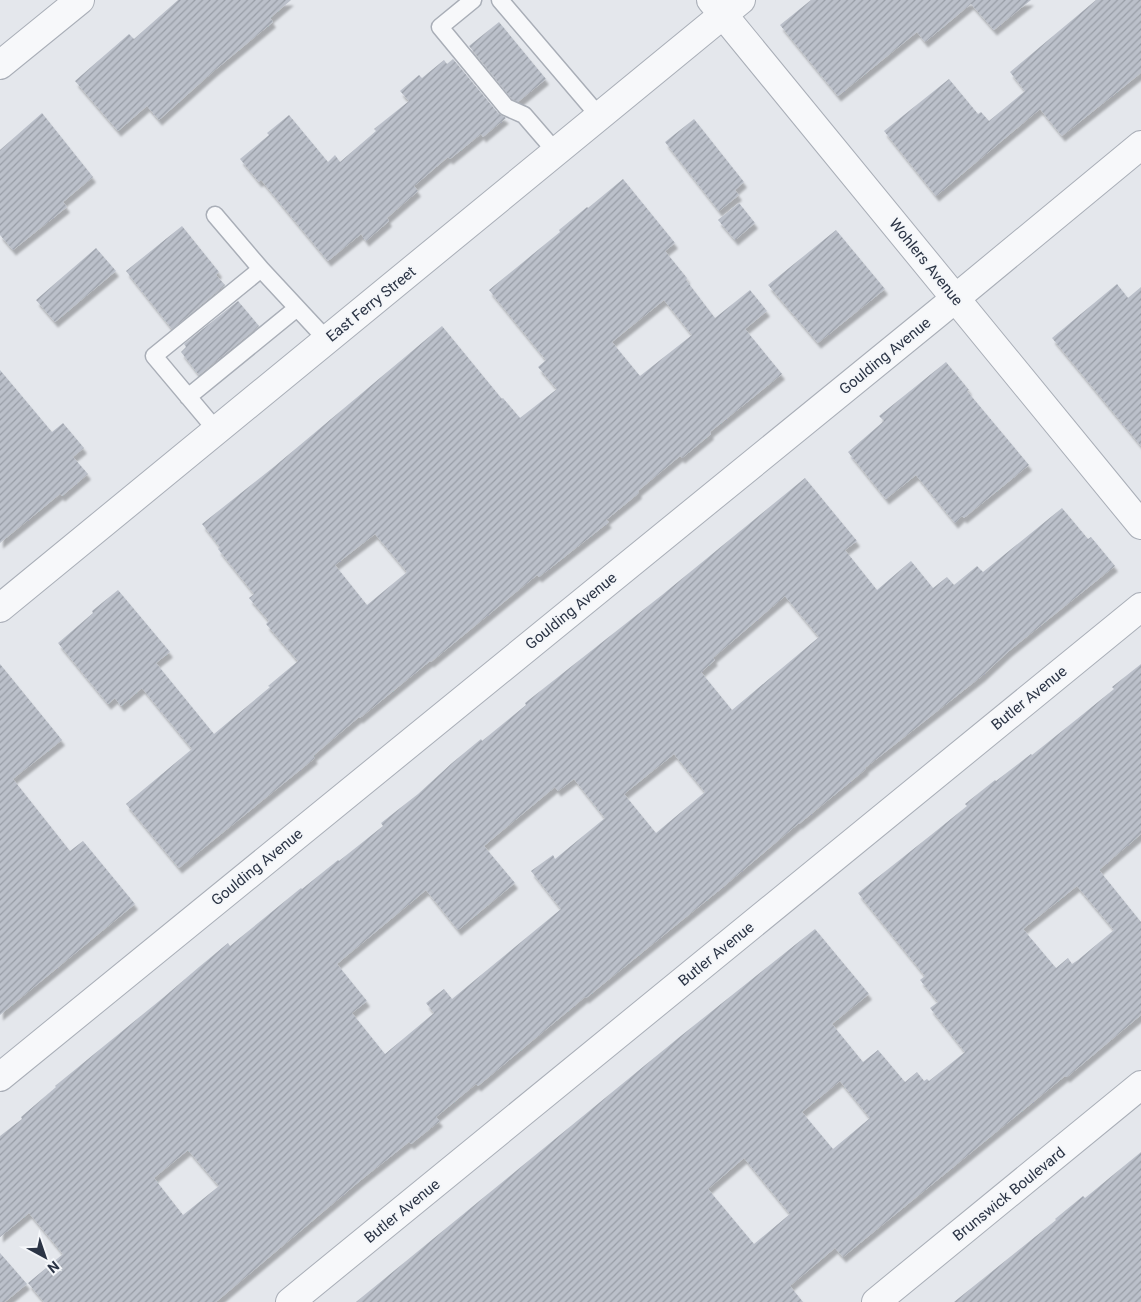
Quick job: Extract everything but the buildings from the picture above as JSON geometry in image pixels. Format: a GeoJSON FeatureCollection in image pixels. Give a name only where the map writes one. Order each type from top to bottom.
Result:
{"type":"FeatureCollection","features":[{"type":"Feature","properties":{"kind":"street"},"geometry":{"type":"LineString","coordinates":[[0,65],[80,0]]}},
{"type":"Feature","properties":{"kind":"street","name":"East Ferry Street"},"geometry":{"type":"LineString","coordinates":[[0,608],[556,152],[725,5]]}},
{"type":"Feature","properties":{"kind":"street","name":"Wohlers Avenue"},"geometry":{"type":"LineString","coordinates":[[725,5],[956,297],[1141,525]]}},
{"type":"Feature","properties":{"kind":"street","name":"Goulding Avenue"},"geometry":{"type":"LineString","coordinates":[[0,1077],[1141,145]]}},
{"type":"Feature","properties":{"kind":"street","name":"Butler Avenue"},"geometry":{"type":"LineString","coordinates":[[290,1302],[1141,607]]}},
{"type":"Feature","properties":{"kind":"street","name":"Brunswick Boulevard"},"geometry":{"type":"LineString","coordinates":[[876,1302],[1141,1085]]}},
{"type":"Feature","properties":{"kind":"lane"},"geometry":{"type":"LineString","coordinates":[[473,0],[440,27],[506,107],[524,115],[556,152]]}},
{"type":"Feature","properties":{"kind":"lane"},"geometry":{"type":"LineString","coordinates":[[500,0],[599,116]]}},
{"type":"Feature","properties":{"kind":"lane"},"geometry":{"type":"LineString","coordinates":[[215,215],[261,269],[327,340]]}},
{"type":"Feature","properties":{"kind":"lane"},"geometry":{"type":"LineString","coordinates":[[217,431],[154,356],[261,269]]}},
{"type":"Feature","properties":{"kind":"lane"},"geometry":{"type":"LineString","coordinates":[[188,397],[297,308]]}}]}
